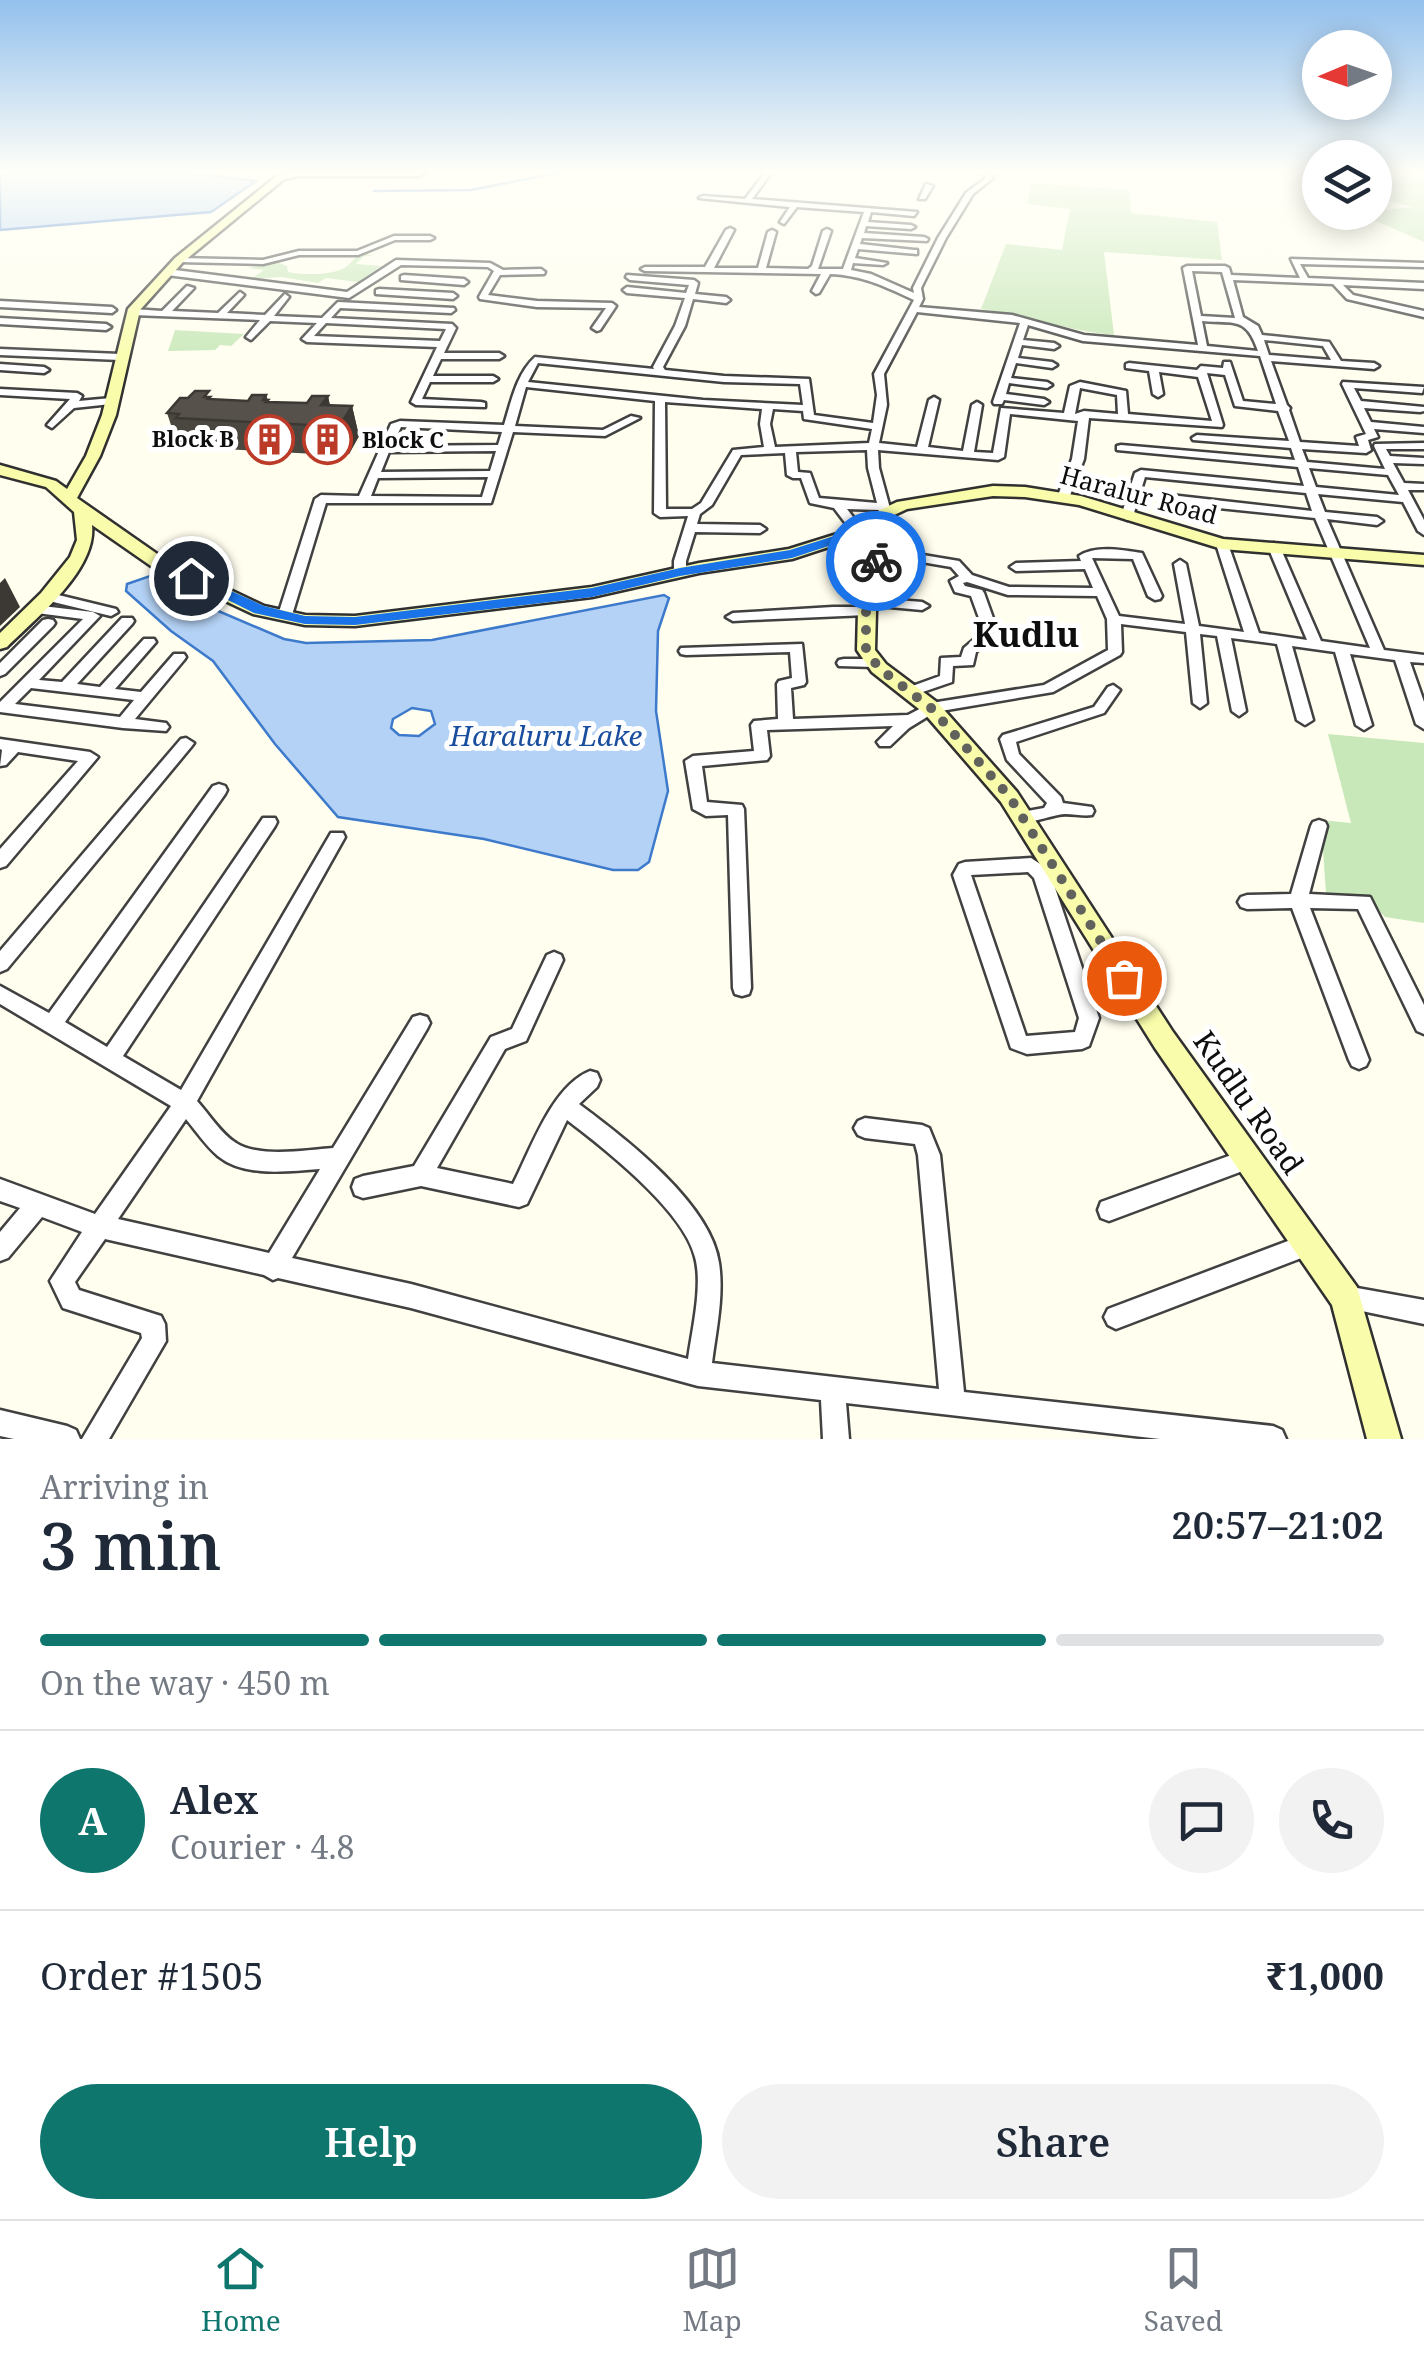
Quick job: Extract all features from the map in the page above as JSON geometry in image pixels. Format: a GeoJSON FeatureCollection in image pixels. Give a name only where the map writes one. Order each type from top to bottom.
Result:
{"type":"FeatureCollection","features":[{"type":"Feature","properties":{"kind":"street"},"geometry":{"type":"LineString","coordinates":[[0,643],[40,603],[80,552],[86,538],[76,504],[112,401],[133,312],[178,260],[202,240]]}},
{"type":"Feature","properties":{"kind":"street"},"geometry":{"type":"LineString","coordinates":[[178,260],[263,262],[304,252],[358,254],[389,240]]}},
{"type":"Feature","properties":{"kind":"street"},"geometry":{"type":"LineString","coordinates":[[708,270],[724,240]]}},
{"type":"Feature","properties":{"kind":"street"},"geometry":{"type":"LineString","coordinates":[[761,271],[770,240]]}},
{"type":"Feature","properties":{"kind":"street"},"geometry":{"type":"LineString","coordinates":[[812,269],[816,268],[822,240]]}},
{"type":"Feature","properties":{"kind":"street"},"geometry":{"type":"LineString","coordinates":[[846,272],[858,240]]}},
{"type":"Feature","properties":{"kind":"street"},"geometry":{"type":"LineString","coordinates":[[790,450],[792,475],[806,475],[814,500],[885,510],[872,460],[884,388],[879,374],[916,304],[917,288],[941,240]]}},
{"type":"Feature","properties":{"kind":"street"},"geometry":{"type":"LineString","coordinates":[[855,246],[914,252]]}},
{"type":"Feature","properties":{"kind":"street"},"geometry":{"type":"LineString","coordinates":[[850,260],[883,263]]}},
{"type":"Feature","properties":{"kind":"street"},"geometry":{"type":"LineString","coordinates":[[167,272],[344,295],[357,293],[402,262],[490,265],[499,268],[498,273],[483,297],[537,304],[612,306],[598,328]]}},
{"type":"Feature","properties":{"kind":"street"},"geometry":{"type":"LineString","coordinates":[[1304,278],[1294,262],[1424,265]]}},
{"type":"Feature","properties":{"kind":"street"},"geometry":{"type":"LineString","coordinates":[[1171,266],[1424,286]]}},
{"type":"Feature","properties":{"kind":"street"},"geometry":{"type":"LineString","coordinates":[[396,323],[441,268]]}},
{"type":"Feature","properties":{"kind":"street"},"geometry":{"type":"LineString","coordinates":[[1187,268],[1203,349]]}},
{"type":"Feature","properties":{"kind":"street"},"geometry":{"type":"LineString","coordinates":[[645,269],[846,272],[868,276],[916,304],[1025,322],[1083,338],[1374,366]]}},
{"type":"Feature","properties":{"kind":"street"},"geometry":{"type":"LineString","coordinates":[[816,292],[828,270]]}},
{"type":"Feature","properties":{"kind":"street"},"geometry":{"type":"LineString","coordinates":[[498,273],[541,272]]}},
{"type":"Feature","properties":{"kind":"street"},"geometry":{"type":"LineString","coordinates":[[1226,272],[1239,318],[1256,328],[1320,516],[1380,653]]}},
{"type":"Feature","properties":{"kind":"street"},"geometry":{"type":"LineString","coordinates":[[630,277],[690,280],[694,284],[658,367],[661,372]]}},
{"type":"Feature","properties":{"kind":"street"},"geometry":{"type":"LineString","coordinates":[[404,278],[464,282]]}},
{"type":"Feature","properties":{"kind":"street"},"geometry":{"type":"LineString","coordinates":[[1333,280],[1350,296],[1424,314]]}},
{"type":"Feature","properties":{"kind":"street"},"geometry":{"type":"LineString","coordinates":[[165,313],[190,288]]}},
{"type":"Feature","properties":{"kind":"street"},"geometry":{"type":"LineString","coordinates":[[627,290],[726,300]]}},
{"type":"Feature","properties":{"kind":"street"},"geometry":{"type":"LineString","coordinates":[[379,292],[453,296]]}},
{"type":"Feature","properties":{"kind":"street"},"geometry":{"type":"LineString","coordinates":[[595,304],[604,294]]}},
{"type":"Feature","properties":{"kind":"street"},"geometry":{"type":"LineString","coordinates":[[220,316],[240,295]]}},
{"type":"Feature","properties":{"kind":"street"},"geometry":{"type":"LineString","coordinates":[[250,336],[285,297]]}},
{"type":"Feature","properties":{"kind":"street"},"geometry":{"type":"LineString","coordinates":[[0,304],[112,310]]}},
{"type":"Feature","properties":{"kind":"street"},"geometry":{"type":"LineString","coordinates":[[444,344],[308,340],[338,305],[451,310]]}},
{"type":"Feature","properties":{"kind":"street"},"geometry":{"type":"LineString","coordinates":[[133,312],[449,326],[418,404],[481,404]]}},
{"type":"Feature","properties":{"kind":"street"},"geometry":{"type":"LineString","coordinates":[[1197,318],[1246,322]]}},
{"type":"Feature","properties":{"kind":"street"},"geometry":{"type":"LineString","coordinates":[[0,321],[106,327]]}},
{"type":"Feature","properties":{"kind":"street"},"geometry":{"type":"LineString","coordinates":[[1025,322],[998,399],[1044,402]]}},
{"type":"Feature","properties":{"kind":"street"},"geometry":{"type":"LineString","coordinates":[[1259,337],[1326,344],[1338,363]]}},
{"type":"Feature","properties":{"kind":"street"},"geometry":{"type":"LineString","coordinates":[[1018,342],[1054,346]]}},
{"type":"Feature","properties":{"kind":"street"},"geometry":{"type":"LineString","coordinates":[[1223,351],[1239,404],[1285,408]]}},
{"type":"Feature","properties":{"kind":"street"},"geometry":{"type":"LineString","coordinates":[[0,352],[120,357]]}},
{"type":"Feature","properties":{"kind":"street"},"geometry":{"type":"LineString","coordinates":[[438,356],[500,356]]}},
{"type":"Feature","properties":{"kind":"street"},"geometry":{"type":"LineString","coordinates":[[285,616],[321,498],[487,502],[522,384],[535,360],[805,380],[810,442]]}},
{"type":"Feature","properties":{"kind":"street"},"geometry":{"type":"LineString","coordinates":[[1012,360],[1052,365]]}},
{"type":"Feature","properties":{"kind":"street"},"geometry":{"type":"LineString","coordinates":[[1128,366],[1202,374]]}},
{"type":"Feature","properties":{"kind":"street"},"geometry":{"type":"LineString","coordinates":[[0,368],[44,370]]}},
{"type":"Feature","properties":{"kind":"street"},"geometry":{"type":"LineString","coordinates":[[1153,368],[1158,394]]}},
{"type":"Feature","properties":{"kind":"street"},"geometry":{"type":"LineString","coordinates":[[1062,498],[1078,459],[1084,414],[1218,424],[1200,369],[1229,372]]}},
{"type":"Feature","properties":{"kind":"street"},"geometry":{"type":"LineString","coordinates":[[427,379],[492,379]]}},
{"type":"Feature","properties":{"kind":"street"},"geometry":{"type":"LineString","coordinates":[[1005,380],[1047,386]]}},
{"type":"Feature","properties":{"kind":"street"},"geometry":{"type":"LineString","coordinates":[[522,384],[768,406],[879,427]]}},
{"type":"Feature","properties":{"kind":"street"},"geometry":{"type":"LineString","coordinates":[[1197,438],[1366,450],[1361,437],[1374,438],[1347,384],[1422,390]]}},
{"type":"Feature","properties":{"kind":"street"},"geometry":{"type":"LineString","coordinates":[[1069,416],[1075,386],[1080,385],[1122,393],[1123,416]]}},
{"type":"Feature","properties":{"kind":"street"},"geometry":{"type":"LineString","coordinates":[[0,392],[77,396],[52,425]]}},
{"type":"Feature","properties":{"kind":"street"},"geometry":{"type":"LineString","coordinates":[[660,398],[660,513],[694,512],[706,506],[737,452],[874,446],[1013,458]]}},
{"type":"Feature","properties":{"kind":"street"},"geometry":{"type":"LineString","coordinates":[[922,449],[934,400]]}},
{"type":"Feature","properties":{"kind":"street"},"geometry":{"type":"LineString","coordinates":[[71,405],[112,401]]}},
{"type":"Feature","properties":{"kind":"street"},"geometry":{"type":"LineString","coordinates":[[1358,404],[1420,410]]}},
{"type":"Feature","properties":{"kind":"street"},"geometry":{"type":"LineString","coordinates":[[768,406],[765,424],[770,450]]}},
{"type":"Feature","properties":{"kind":"street"},"geometry":{"type":"LineString","coordinates":[[968,453],[977,406]]}},
{"type":"Feature","properties":{"kind":"street"},"geometry":{"type":"LineString","coordinates":[[998,456],[1005,410],[1084,418]]}},
{"type":"Feature","properties":{"kind":"street"},"geometry":{"type":"LineString","coordinates":[[363,500],[395,426],[400,424],[605,432],[634,418]]}},
{"type":"Feature","properties":{"kind":"street"},"geometry":{"type":"LineString","coordinates":[[1367,426],[1424,430]]}},
{"type":"Feature","properties":{"kind":"street"},"geometry":{"type":"LineString","coordinates":[[1149,432],[1153,450]]}},
{"type":"Feature","properties":{"kind":"street"},"geometry":{"type":"LineString","coordinates":[[1424,446],[1380,444],[1385,465],[1400,493],[1418,511],[1424,531]]}},
{"type":"Feature","properties":{"kind":"street"},"geometry":{"type":"LineString","coordinates":[[385,449],[503,448]]}},
{"type":"Feature","properties":{"kind":"street"},"geometry":{"type":"LineString","coordinates":[[1121,448],[1302,466],[1424,461]]}},
{"type":"Feature","properties":{"kind":"street"},"geometry":{"type":"LineString","coordinates":[[1214,457],[1227,506]]}},
{"type":"Feature","properties":{"kind":"street","name":"Haralur Road"},"geometry":{"type":"LineString","coordinates":[[0,470],[52,484],[157,562],[259,610],[285,616],[355,621],[592,592],[680,572],[792,554],[860,537],[885,510],[992,491],[1062,498],[1222,544],[1336,550],[1424,560]]}},
{"type":"Feature","properties":{"kind":"street"},"geometry":{"type":"LineString","coordinates":[[1127,516],[1141,473],[1311,492],[1400,493],[1424,487]]}},
{"type":"Feature","properties":{"kind":"street"},"geometry":{"type":"LineString","coordinates":[[374,474],[495,474]]}},
{"type":"Feature","properties":{"kind":"street"},"geometry":{"type":"LineString","coordinates":[[1170,500],[1378,522]]}},
{"type":"Feature","properties":{"kind":"street"},"geometry":{"type":"LineString","coordinates":[[838,504],[876,554],[866,650],[875,663]]}},
{"type":"Feature","properties":{"kind":"street"},"geometry":{"type":"LineString","coordinates":[[680,572],[694,512]]}},
{"type":"Feature","properties":{"kind":"street"},"geometry":{"type":"LineString","coordinates":[[689,528],[760,528]]}},
{"type":"Feature","properties":{"kind":"street"},"geometry":{"type":"LineString","coordinates":[[860,537],[914,557],[955,564],[966,578]]}},
{"type":"Feature","properties":{"kind":"street"},"geometry":{"type":"LineString","coordinates":[[80,552],[122,538]]}},
{"type":"Feature","properties":{"kind":"street"},"geometry":{"type":"LineString","coordinates":[[1222,544],[1253,637]]}},
{"type":"Feature","properties":{"kind":"street"},"geometry":{"type":"LineString","coordinates":[[1274,547],[1316,645]]}},
{"type":"Feature","properties":{"kind":"street"},"geometry":{"type":"LineString","coordinates":[[742,988],[736,810],[706,810],[699,806],[693,761],[762,756],[760,724],[921,714],[1022,695],[1081,673],[1115,652],[1114,620],[1084,556],[1092,553],[1138,556],[1146,566],[1155,596]]}},
{"type":"Feature","properties":{"kind":"street"},"geometry":{"type":"LineString","coordinates":[[1180,564],[1200,703]]}},
{"type":"Feature","properties":{"kind":"street"},"geometry":{"type":"LineString","coordinates":[[1016,567],[1088,565]]}},
{"type":"Feature","properties":{"kind":"street"},"geometry":{"type":"LineString","coordinates":[[910,692],[948,678],[946,661],[968,662],[969,651],[984,638],[986,618],[977,593],[960,589],[956,581],[966,578],[1008,591],[1101,592]]}},
{"type":"Feature","properties":{"kind":"street"},"geometry":{"type":"LineString","coordinates":[[40,603],[111,612]]}},
{"type":"Feature","properties":{"kind":"street"},"geometry":{"type":"LineString","coordinates":[[2,708],[93,616],[40,603]]}},
{"type":"Feature","properties":{"kind":"street"},"geometry":{"type":"LineString","coordinates":[[733,617],[812,615],[830,609],[870,606],[922,606]]}},
{"type":"Feature","properties":{"kind":"street"},"geometry":{"type":"LineString","coordinates":[[1114,620],[1424,659]]}},
{"type":"Feature","properties":{"kind":"street"},"geometry":{"type":"LineString","coordinates":[[66,687],[128,621]]}},
{"type":"Feature","properties":{"kind":"street"},"geometry":{"type":"LineString","coordinates":[[0,671],[48,622]]}},
{"type":"Feature","properties":{"kind":"street"},"geometry":{"type":"LineString","coordinates":[[1223,634],[1239,711]]}},
{"type":"Feature","properties":{"kind":"street"},"geometry":{"type":"LineString","coordinates":[[1283,640],[1306,720]]}},
{"type":"Feature","properties":{"kind":"street"},"geometry":{"type":"LineString","coordinates":[[104,692],[149,642]]}},
{"type":"Feature","properties":{"kind":"street"},"geometry":{"type":"LineString","coordinates":[[686,651],[797,647],[799,682],[784,684],[786,724]]}},
{"type":"Feature","properties":{"kind":"street"},"geometry":{"type":"LineString","coordinates":[[1341,648],[1364,725]]}},
{"type":"Feature","properties":{"kind":"street"},"geometry":{"type":"LineString","coordinates":[[1401,656],[1424,724]]}},
{"type":"Feature","properties":{"kind":"street"},"geometry":{"type":"LineString","coordinates":[[123,722],[179,657]]}},
{"type":"Feature","properties":{"kind":"street"},"geometry":{"type":"LineString","coordinates":[[844,663],[875,663]]}},
{"type":"Feature","properties":{"kind":"street","name":"Kudlu Road"},"geometry":{"type":"LineString","coordinates":[[875,663],[910,692],[921,714],[1009,796],[1049,873],[1346,1298],[1384,1439]]}},
{"type":"Feature","properties":{"kind":"street"},"geometry":{"type":"LineString","coordinates":[[28,682],[145,697]]}},
{"type":"Feature","properties":{"kind":"street"},"geometry":{"type":"LineString","coordinates":[[1056,808],[1055,801],[1012,756],[1008,739],[1099,710],[1113,690]]}},
{"type":"Feature","properties":{"kind":"street"},"geometry":{"type":"LineString","coordinates":[[2,708],[160,727]]}},
{"type":"Feature","properties":{"kind":"street"},"geometry":{"type":"LineString","coordinates":[[885,742],[921,714]]}},
{"type":"Feature","properties":{"kind":"street"},"geometry":{"type":"LineString","coordinates":[[0,964],[186,743]]}},
{"type":"Feature","properties":{"kind":"street"},"geometry":{"type":"LineString","coordinates":[[0,761],[7,745],[90,757],[0,862]]}},
{"type":"Feature","properties":{"kind":"street"},"geometry":{"type":"LineString","coordinates":[[52,1024],[220,790]]}},
{"type":"Feature","properties":{"kind":"street"},"geometry":{"type":"LineString","coordinates":[[1022,816],[1048,814],[1056,808],[1086,811]]}},
{"type":"Feature","properties":{"kind":"street"},"geometry":{"type":"LineString","coordinates":[[111,1058],[269,822]]}},
{"type":"Feature","properties":{"kind":"street"},"geometry":{"type":"LineString","coordinates":[[1319,826],[1298,901],[1359,1060]]}},
{"type":"Feature","properties":{"kind":"street"},"geometry":{"type":"LineString","coordinates":[[94,1439],[154,1340],[153,1324],[72,1300],[62,1281],[185,1103],[338,836]]}},
{"type":"Feature","properties":{"kind":"street"},"geometry":{"type":"LineString","coordinates":[[1031,865],[1049,873],[1089,1018],[1082,1040],[1027,1045],[1018,1042],[962,875],[965,869],[1031,865]]}},
{"type":"Feature","properties":{"kind":"street"},"geometry":{"type":"LineString","coordinates":[[1247,902],[1364,902],[1424,1024]]}},
{"type":"Feature","properties":{"kind":"street"},"geometry":{"type":"LineString","coordinates":[[421,1176],[498,1042],[519,1035],[554,960]]}},
{"type":"Feature","properties":{"kind":"street"},"geometry":{"type":"LineString","coordinates":[[0,994],[185,1103],[228,1150],[246,1158],[282,1162],[340,1158]]}},
{"type":"Feature","properties":{"kind":"street"},"geometry":{"type":"LineString","coordinates":[[273,1268],[420,1023]]}},
{"type":"Feature","properties":{"kind":"street"},"geometry":{"type":"LineString","coordinates":[[364,1187],[421,1176],[519,1196],[564,1105],[590,1080]]}},
{"type":"Feature","properties":{"kind":"street"},"geometry":{"type":"LineString","coordinates":[[564,1105],[615,1142],[699,1234],[708,1261],[698,1374]]}},
{"type":"Feature","properties":{"kind":"street"},"geometry":{"type":"LineString","coordinates":[[866,1128],[922,1135],[929,1155],[953,1404]]}},
{"type":"Feature","properties":{"kind":"street"},"geometry":{"type":"LineString","coordinates":[[1109,1210],[1248,1159]]}},
{"type":"Feature","properties":{"kind":"street"},"geometry":{"type":"LineString","coordinates":[[0,1190],[101,1226],[410,1296],[698,1374],[1272,1439]]}},
{"type":"Feature","properties":{"kind":"street"},"geometry":{"type":"LineString","coordinates":[[0,1250],[37,1205]]}},
{"type":"Feature","properties":{"kind":"street"},"geometry":{"type":"LineString","coordinates":[[1116,1317],[1308,1244]]}},
{"type":"Feature","properties":{"kind":"street"},"geometry":{"type":"LineString","coordinates":[[1346,1298],[1424,1312]]}},
{"type":"Feature","properties":{"kind":"street"},"geometry":{"type":"LineString","coordinates":[[833,1392],[836,1439]]}},
{"type":"Feature","properties":{"kind":"street"},"geometry":{"type":"LineString","coordinates":[[0,1423],[67,1439]]}},
{"type":"Feature","properties":{"kind":"green space"},"geometry":{"type":"Polygon","coordinates":[[[1064,240],[1219,240],[1222,260],[1104,252],[1114,335],[981,309],[1006,244],[1062,250],[1064,240]]]}},
{"type":"Feature","properties":{"kind":"green space"},"geometry":{"type":"Polygon","coordinates":[[[366,254],[374,256],[364,256],[356,264],[381,266],[358,282],[326,278],[318,283],[282,277],[251,279],[264,270],[248,268],[277,262],[287,266],[288,272],[327,273],[366,254]]]}},
{"type":"Feature","properties":{"kind":"green space"},"geometry":{"type":"Polygon","coordinates":[[[175,330],[244,334],[231,346],[220,345],[215,350],[168,351],[175,330]]]}},
{"type":"Feature","properties":{"kind":"green space"},"geometry":{"type":"Polygon","coordinates":[[[1328,734],[1424,743],[1424,923],[1385,917],[1367,897],[1326,894],[1321,820],[1351,823],[1328,734]]]}},
{"type":"Feature","properties":{"kind":"water","name":"Haraluru Lake"},"geometry":{"type":"Polygon","coordinates":[[[150,576],[209,607],[284,639],[306,643],[432,640],[664,595],[669,598],[658,631],[656,711],[668,791],[649,862],[638,870],[613,870],[484,839],[338,817],[275,744],[213,661],[126,591],[127,584],[150,576]],[[412,708],[393,719],[391,728],[399,735],[419,736],[435,724],[431,711],[412,708]]]}},
{"type":"Feature","properties":{"kind":"building"},"geometry":{"type":"Polygon","coordinates":[[[195,391],[209,391],[204,397],[208,399],[248,401],[252,395],[266,395],[266,402],[307,403],[312,396],[328,396],[321,405],[352,406],[341,424],[328,426],[176,418],[179,414],[167,413],[180,398],[188,398],[195,391]]]}},
{"type":"Feature","properties":{"kind":"way so far"},"geometry":{"type":"LineString","coordinates":[[876,561],[876,596],[866,611],[866,650],[879,668],[931,708],[1009,796],[1124,978]]}},
{"type":"Feature","properties":{"kind":"place","name":"Block B"},"geometry":{"type":"Point","coordinates":[269,439]}},
{"type":"Feature","properties":{"kind":"place","name":"Block C"},"geometry":{"type":"Point","coordinates":[327,440]}},
{"type":"Feature","properties":{"kind":"district","name":"Kudlu"},"geometry":{"type":"Point","coordinates":[1026,635]}},
{"type":"Feature","properties":{"kind":"route"},"geometry":{"type":"LineString","coordinates":[[191,578],[259,610],[305,620],[355,621],[592,592],[680,572],[792,554],[856,533],[876,554],[876,561]]}}]}
